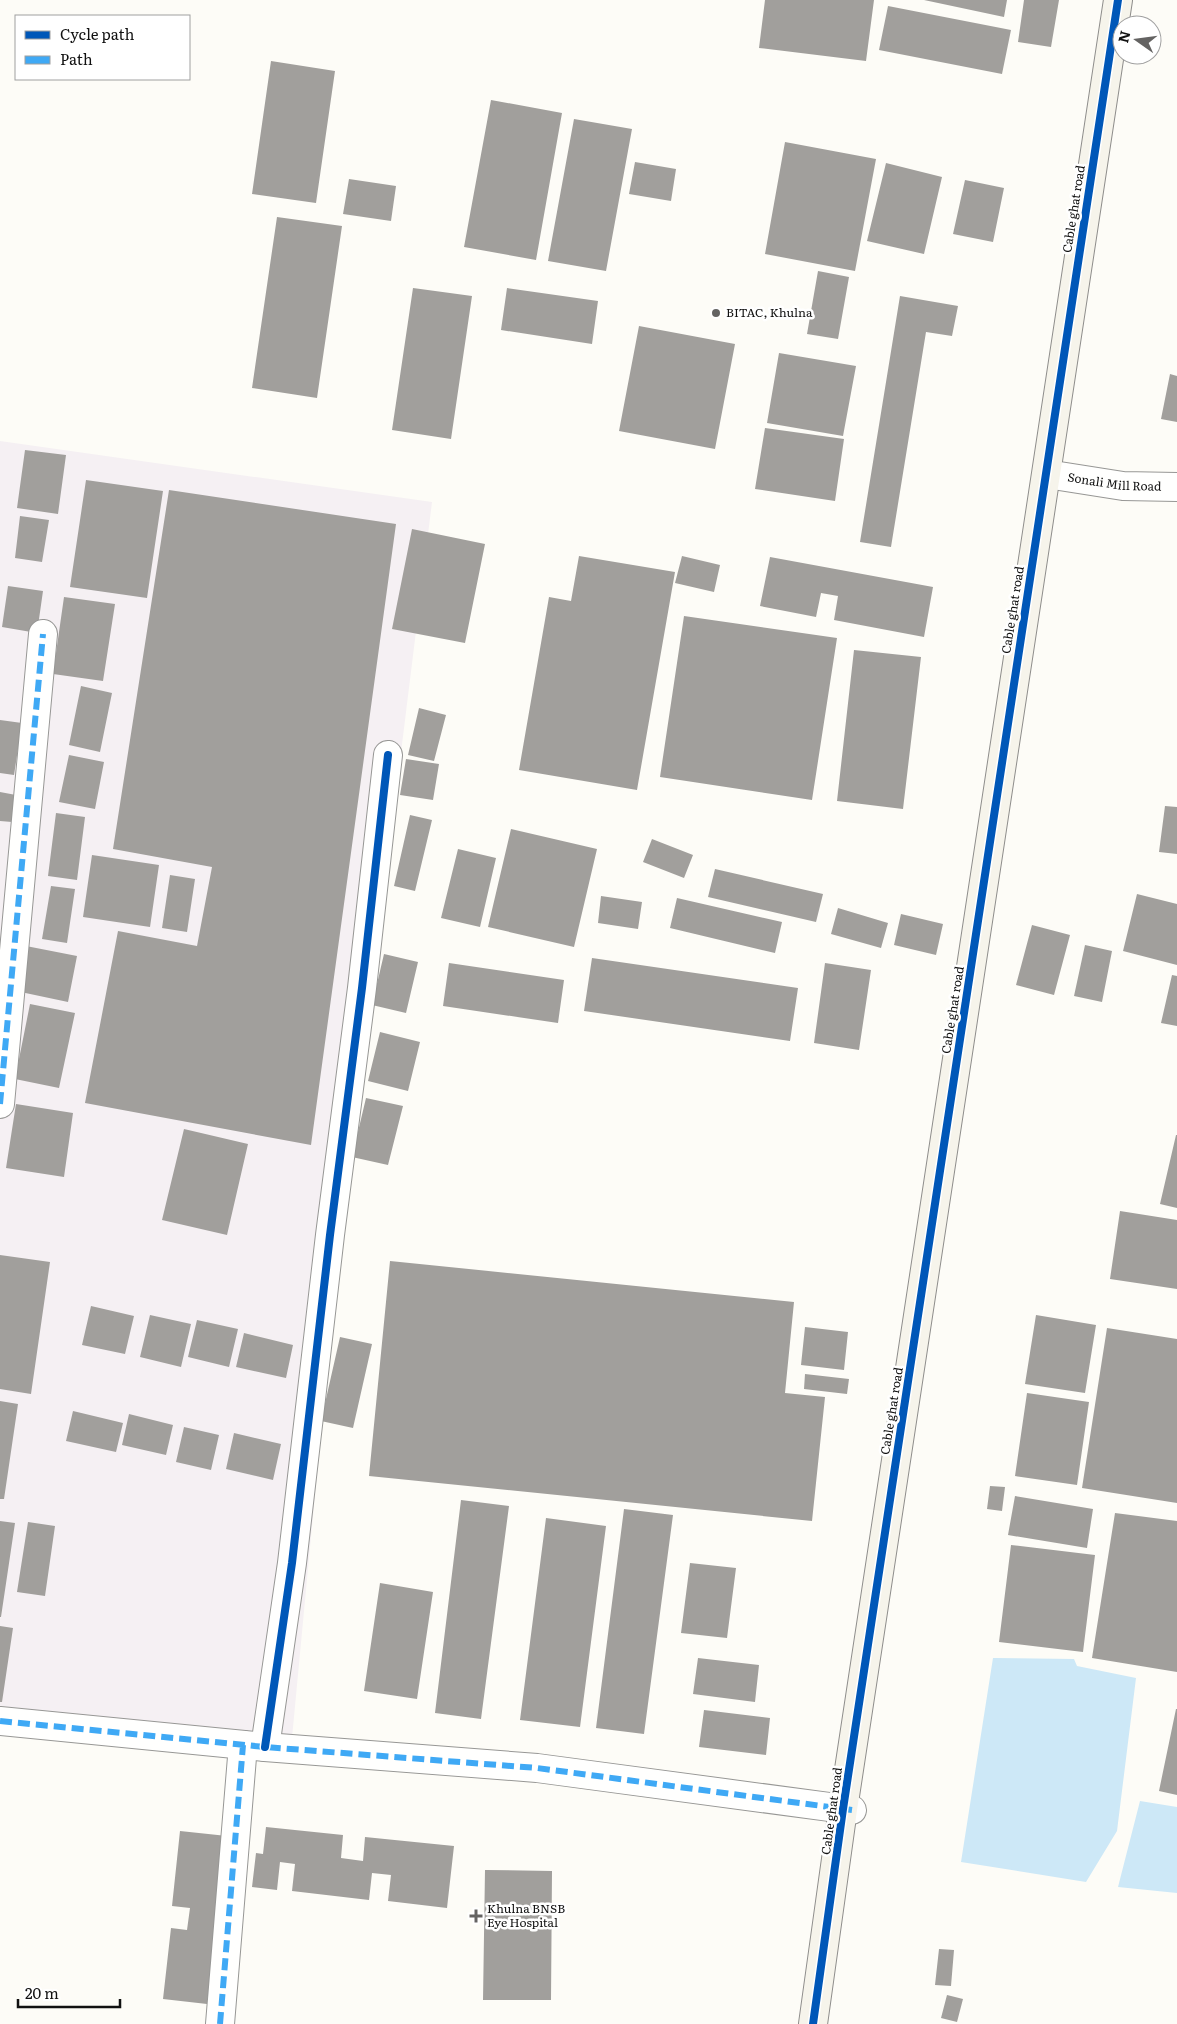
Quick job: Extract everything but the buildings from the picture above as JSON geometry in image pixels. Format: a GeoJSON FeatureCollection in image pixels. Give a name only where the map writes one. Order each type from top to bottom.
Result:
{"type":"FeatureCollection","features":[{"type":"Feature","properties":{"kind":"street","name":"Cable ghat road"},"geometry":{"type":"LineString","coordinates":[[822,2024],[848,1809],[1118,0]]}},
{"type":"Feature","properties":{"kind":"street","name":"Cable ghat road"},"geometry":{"type":"LineString","coordinates":[[813,2024],[848,1809],[1126,0]]}},
{"type":"Feature","properties":{"kind":"street","name":"Sonali Mill Road"},"geometry":{"type":"LineString","coordinates":[[1053,475],[1123,486],[1177,486]]}},
{"type":"Feature","properties":{"kind":"street"},"geometry":{"type":"LineString","coordinates":[[0,1104],[43,634]]}},
{"type":"Feature","properties":{"kind":"street"},"geometry":{"type":"LineString","coordinates":[[220,2024],[254,1746],[292,1563],[330,1235],[362,988],[388,755]]}},
{"type":"Feature","properties":{"kind":"street"},"geometry":{"type":"LineString","coordinates":[[0,1721],[254,1746],[537,1768],[848,1809]]}},
{"type":"Feature","properties":{"kind":"shaded area"},"geometry":{"type":"Polygon","coordinates":[[[0,441],[432,502],[334,1294],[292,1738],[0,1706],[0,441]]]}},
{"type":"Feature","properties":{"kind":"water"},"geometry":{"type":"Polygon","coordinates":[[[993,1658],[1074,1659],[1077,1666],[1136,1678],[1117,1831],[1086,1882],[961,1862],[993,1658]]]}},
{"type":"Feature","properties":{"kind":"water"},"geometry":{"type":"Polygon","coordinates":[[[1140,1801],[1177,1807],[1177,1893],[1118,1887],[1140,1801]]]}},
{"type":"Feature","properties":{"kind":"marked path"},"geometry":{"type":"LineString","coordinates":[[0,1104],[43,634]]}},
{"type":"Feature","properties":{"kind":"marked path"},"geometry":{"type":"LineString","coordinates":[[0,1721],[265,1747],[537,1768],[852,1810]]}},
{"type":"Feature","properties":{"kind":"marked path"},"geometry":{"type":"LineString","coordinates":[[220,2024],[243,1745]]}},
{"type":"Feature","properties":{"kind":"cycle path"},"geometry":{"type":"LineString","coordinates":[[813,2024],[843,1809],[1118,0]]}},
{"type":"Feature","properties":{"kind":"cycle path"},"geometry":{"type":"LineString","coordinates":[[265,1747],[292,1563],[330,1235],[362,988],[388,755]]}},
{"type":"Feature","properties":{"kind":"place","name":"BITAC, Khulna"},"geometry":{"type":"Point","coordinates":[716,313]}},
{"type":"Feature","properties":{"kind":"place","name":"Khulna BNSB Eye Hospital"},"geometry":{"type":"Point","coordinates":[476,1916]}}]}
